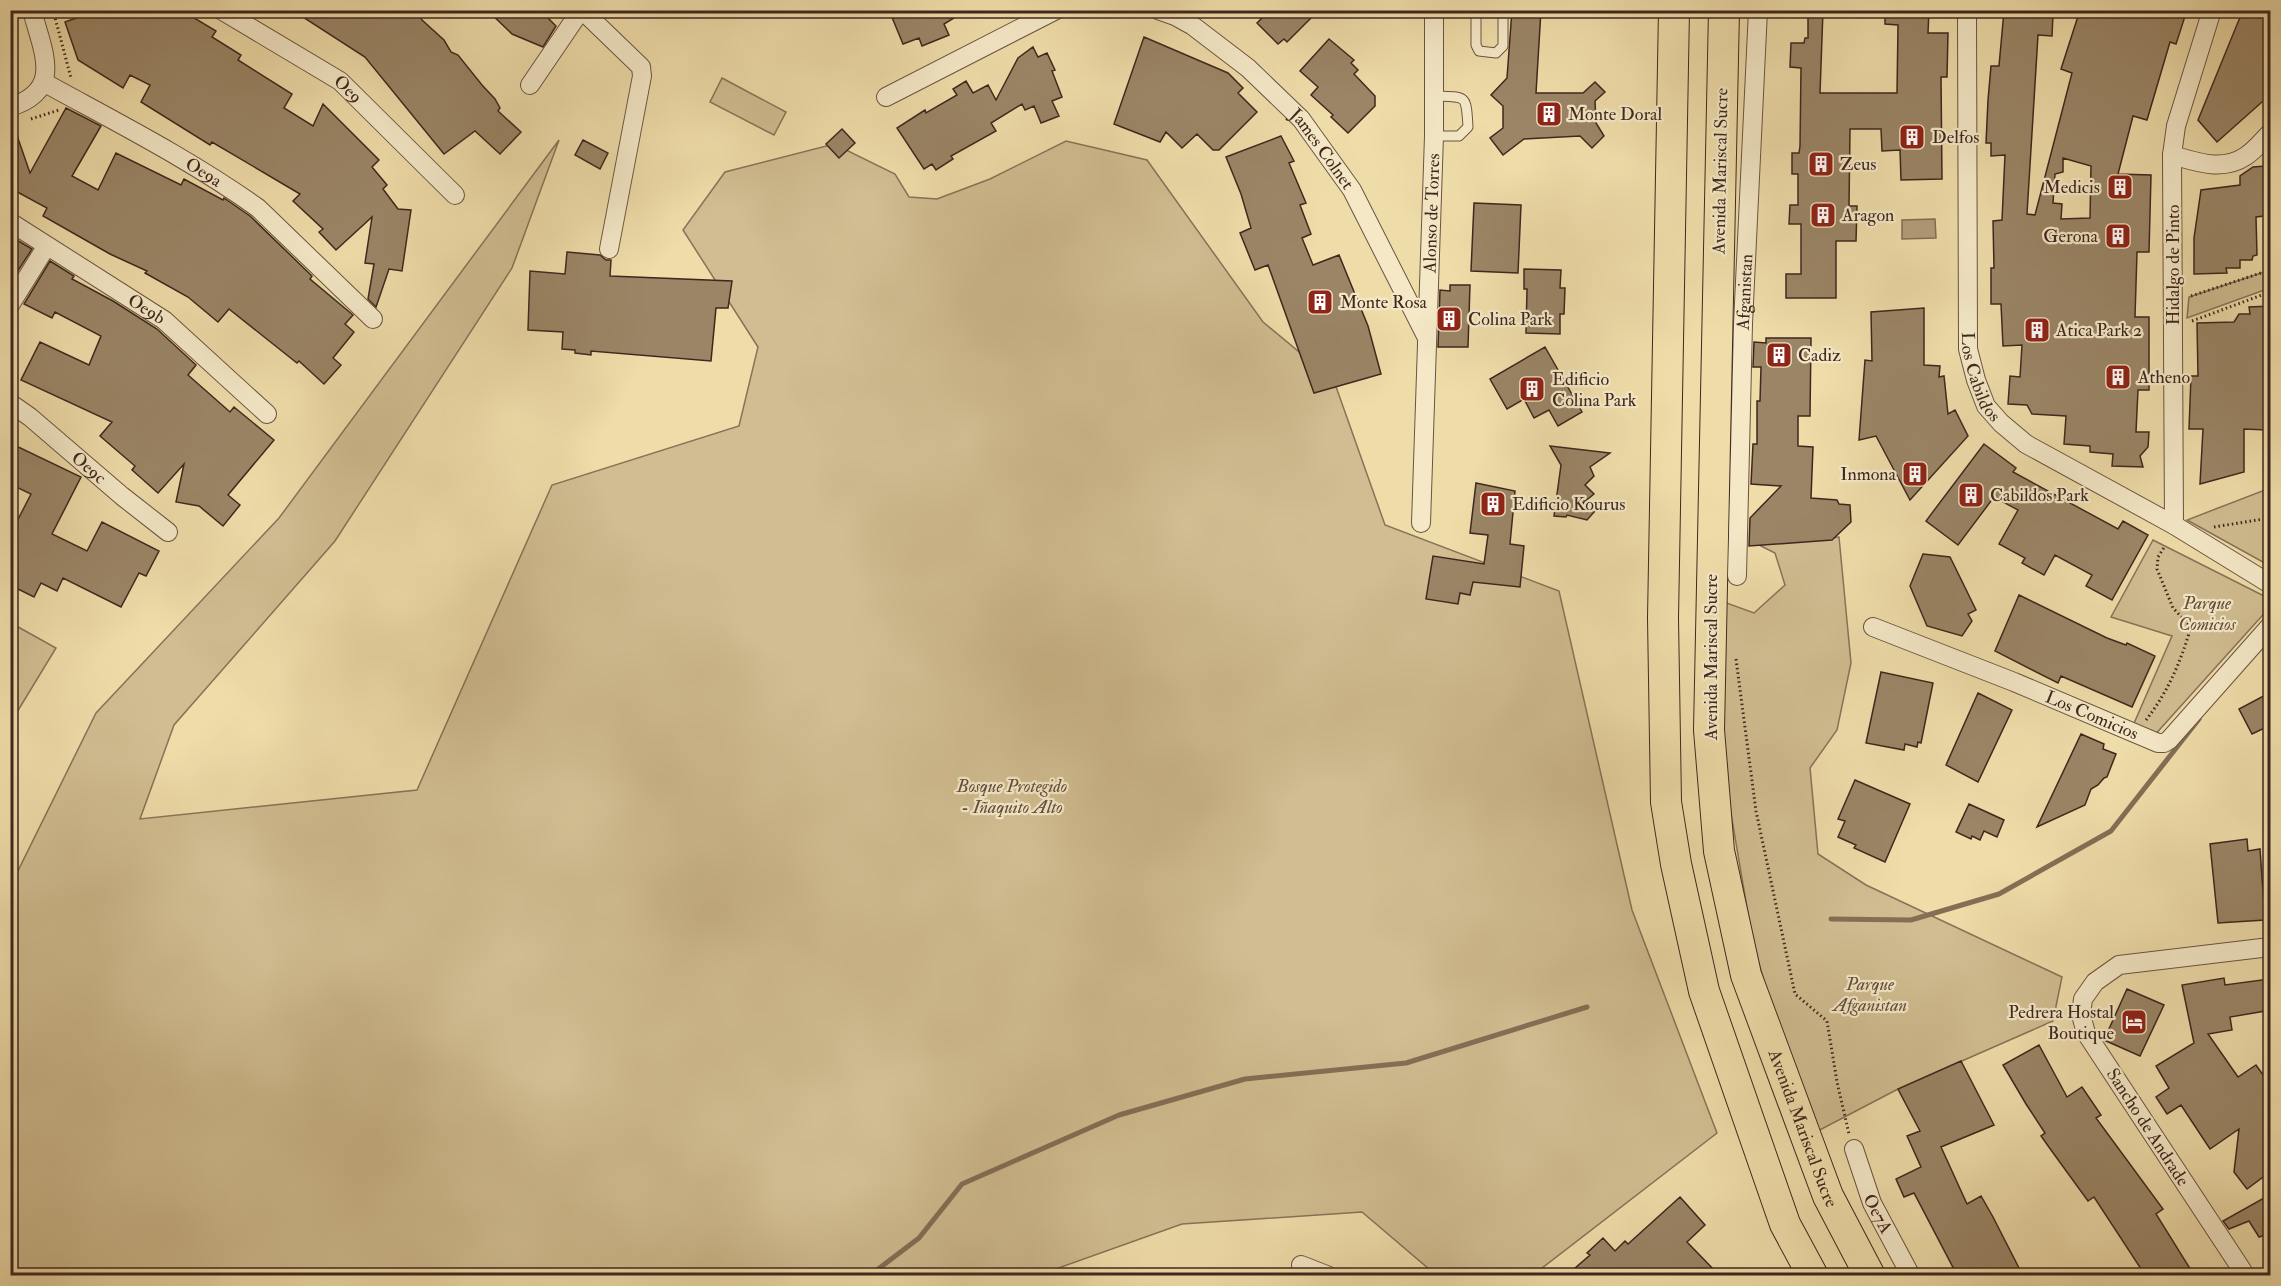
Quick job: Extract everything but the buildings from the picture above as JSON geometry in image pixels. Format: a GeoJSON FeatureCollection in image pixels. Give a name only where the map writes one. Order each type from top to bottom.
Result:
{"type":"FeatureCollection","features":[{"type":"Feature","properties":{"kind":"main road"},"geometry":{"type":"LineString","coordinates":[[1674,10],[1663,618],[1666,802],[1676,864],[1704,991],[1785,1224],[1813,1275]]}},
{"type":"Feature","properties":{"kind":"main road","name":"Avenida Mariscal Sucre"},"geometry":{"type":"LineString","coordinates":[[1724,10],[1709,729],[1719,852],[1746,975],[1828,1196],[1870,1275]]}},
{"type":"Feature","properties":{"kind":"street"},"geometry":{"type":"LineString","coordinates":[[10,107],[31,99],[45,83],[47,69],[32,10]]}},
{"type":"Feature","properties":{"kind":"street","name":"Oe9"},"geometry":{"type":"LineString","coordinates":[[221,10],[340,81],[454,195]]}},
{"type":"Feature","properties":{"kind":"street"},"geometry":{"type":"LineString","coordinates":[[530,85],[582,10],[641,67],[642,76],[609,249]]}},
{"type":"Feature","properties":{"kind":"street"},"geometry":{"type":"LineString","coordinates":[[886,98],[1056,10]]}},
{"type":"Feature","properties":{"kind":"street","name":"James Colnet"},"geometry":{"type":"LineString","coordinates":[[1158,10],[1193,26],[1259,76],[1301,119],[1352,190],[1427,337]]}},
{"type":"Feature","properties":{"kind":"street","name":"Alonso de Torres"},"geometry":{"type":"LineString","coordinates":[[1421,523],[1434,136],[1434,10]]}},
{"type":"Feature","properties":{"kind":"street","name":"Afganistan"},"geometry":{"type":"LineString","coordinates":[[1737,576],[1743,324],[1758,10]]}},
{"type":"Feature","properties":{"kind":"street","name":"Los Cabildos"},"geometry":{"type":"LineString","coordinates":[[1967,10],[1968,349],[1986,406],[2001,423],[2026,444],[2174,525],[2271,584]]}},
{"type":"Feature","properties":{"kind":"street","name":"Hidalgo de Pinto"},"geometry":{"type":"LineString","coordinates":[[2174,525],[2172,155],[2176,126],[2212,10]]}},
{"type":"Feature","properties":{"kind":"street","name":"Oe9a"},"geometry":{"type":"LineString","coordinates":[[45,83],[160,146],[258,208],[374,319]]}},
{"type":"Feature","properties":{"kind":"street"},"geometry":{"type":"LineString","coordinates":[[2172,155],[2206,165],[2225,165],[2246,156],[2271,133]]}},
{"type":"Feature","properties":{"kind":"street","name":"Oe9b"},"geometry":{"type":"LineString","coordinates":[[10,222],[164,320],[267,414]]}},
{"type":"Feature","properties":{"kind":"street"},"geometry":{"type":"LineString","coordinates":[[10,305],[46,247]]}},
{"type":"Feature","properties":{"kind":"street","name":"Oe9c"},"geometry":{"type":"LineString","coordinates":[[10,403],[38,423],[122,496],[168,532]]}},
{"type":"Feature","properties":{"kind":"street","name":"Los Comicios"},"geometry":{"type":"LineString","coordinates":[[1873,627],[2014,682],[2158,743],[2164,743],[2271,626]]}},
{"type":"Feature","properties":{"kind":"street","name":"Sancho de Andrade"},"geometry":{"type":"LineString","coordinates":[[2242,1270],[2086,1033],[2081,1016],[2083,999],[2095,982],[2119,965],[2271,947]]}},
{"type":"Feature","properties":{"kind":"street","name":"Oe7A"},"geometry":{"type":"LineString","coordinates":[[1854,1149],[1872,1203],[1911,1275]]}},
{"type":"Feature","properties":{"kind":"street"},"geometry":{"type":"LineString","coordinates":[[1301,1264],[1329,1275]]}},
{"type":"Feature","properties":{"kind":"lane"},"geometry":{"type":"LineString","coordinates":[[1476,10],[1476,45],[1479,51],[1496,53],[1503,46],[1503,10]]}},
{"type":"Feature","properties":{"kind":"lane"},"geometry":{"type":"LineString","coordinates":[[1434,136],[1459,135],[1468,127],[1467,104],[1461,97],[1435,96]]}},
{"type":"Feature","properties":{"kind":"path"},"geometry":{"type":"LineString","coordinates":[[2189,297],[2271,270]]}},
{"type":"Feature","properties":{"kind":"path"},"geometry":{"type":"LineString","coordinates":[[2173,327],[2271,292]]}},
{"type":"Feature","properties":{"kind":"path"},"geometry":{"type":"LineString","coordinates":[[2203,529],[2271,518]]}},
{"type":"Feature","properties":{"kind":"path"},"geometry":{"type":"LineString","coordinates":[[2144,721],[2159,703],[2182,660],[2191,627],[2173,608],[2157,569],[2158,557],[2165,546]]}},
{"type":"Feature","properties":{"kind":"path"},"geometry":{"type":"LineString","coordinates":[[1736,658],[1756,811],[1795,994],[1827,1021],[1844,1117],[1854,1149]]}},
{"type":"Feature","properties":{"kind":"green space"},"geometry":{"type":"Polygon","coordinates":[[[722,78],[786,112],[774,135],[710,102],[722,78]]]}},
{"type":"Feature","properties":{"kind":"green space","name":"Bosque Protegido - Iñaquito Alto"},"geometry":{"type":"Polygon","coordinates":[[[559,140],[512,268],[335,541],[174,725],[140,819],[417,790],[552,485],[739,426],[758,347],[683,230],[725,172],[834,144],[895,174],[909,197],[937,199],[990,179],[1066,141],[1147,160],[1263,322],[1334,381],[1385,525],[1559,591],[1632,910],[1717,1133],[1533,1275],[1436,1275],[1362,1212],[1182,1224],[1036,1276],[11,1275],[10,887],[96,713],[279,518],[559,140]]]}},
{"type":"Feature","properties":{"kind":"green space"},"geometry":{"type":"Polygon","coordinates":[[[2270,270],[2270,288],[2187,318],[2189,297],[2270,270]]]}},
{"type":"Feature","properties":{"kind":"green space","name":"Parque Comicios"},"geometry":{"type":"Polygon","coordinates":[[[2270,488],[2270,566],[2187,520],[2270,488]]]}},
{"type":"Feature","properties":{"kind":"green space","name":"Parque Afganistan"},"geometry":{"type":"Polygon","coordinates":[[[1839,537],[1851,663],[1837,730],[1810,768],[1818,854],[1866,885],[2062,977],[2053,1021],[1898,1089],[1816,1132],[1769,998],[1753,943],[1722,761],[1713,598],[1754,613],[1785,585],[1775,553],[1759,545],[1839,537]]]}},
{"type":"Feature","properties":{"kind":"green space","name":"Parque Comicios"},"geometry":{"type":"Polygon","coordinates":[[[2153,540],[2270,599],[2270,607],[2152,738],[2132,728],[2172,636],[2111,617],[2153,540]]]}},
{"type":"Feature","properties":{"kind":"green space"},"geometry":{"type":"Polygon","coordinates":[[[11,623],[56,648],[11,722],[11,623]]]}},
{"type":"Feature","properties":{"kind":"shaded area"},"geometry":{"type":"Polygon","coordinates":[[[1935,219],[1936,238],[1902,239],[1902,220],[1935,219]]]}},
{"type":"Feature","properties":{"kind":"waterway"},"geometry":{"type":"LineString","coordinates":[[1831,919],[1911,920],[1999,894],[2111,831],[2199,719]]}},
{"type":"Feature","properties":{"kind":"waterway"},"geometry":{"type":"LineString","coordinates":[[869,1276],[919,1238],[962,1184],[1119,1115],[1245,1079],[1406,1063],[1587,1007]]}},
{"type":"Feature","properties":{"kind":"place","name":"Monte Doral"},"geometry":{"type":"Point","coordinates":[1549,114]}},
{"type":"Feature","properties":{"kind":"place","name":"Delfos"},"geometry":{"type":"Point","coordinates":[1912,137]}},
{"type":"Feature","properties":{"kind":"place","name":"Zeus"},"geometry":{"type":"Point","coordinates":[1821,164]}},
{"type":"Feature","properties":{"kind":"place","name":"Medicis"},"geometry":{"type":"Point","coordinates":[2120,187]}},
{"type":"Feature","properties":{"kind":"place","name":"Aragon"},"geometry":{"type":"Point","coordinates":[1823,215]}},
{"type":"Feature","properties":{"kind":"place","name":"Gerona"},"geometry":{"type":"Point","coordinates":[2118,236]}},
{"type":"Feature","properties":{"kind":"place","name":"Monte Rosa"},"geometry":{"type":"Point","coordinates":[1320,302]}},
{"type":"Feature","properties":{"kind":"place","name":"Colina Park"},"geometry":{"type":"Point","coordinates":[1449,319]}},
{"type":"Feature","properties":{"kind":"place","name":"Atica Park 2"},"geometry":{"type":"Point","coordinates":[2037,330]}},
{"type":"Feature","properties":{"kind":"place","name":"Cadiz"},"geometry":{"type":"Point","coordinates":[1779,355]}},
{"type":"Feature","properties":{"kind":"place","name":"Atheno"},"geometry":{"type":"Point","coordinates":[2118,377]}},
{"type":"Feature","properties":{"kind":"place","name":"Edificio Colina Park"},"geometry":{"type":"Point","coordinates":[1532,389]}},
{"type":"Feature","properties":{"kind":"place","name":"Inmona"},"geometry":{"type":"Point","coordinates":[1915,474]}},
{"type":"Feature","properties":{"kind":"place","name":"Cabildos Park"},"geometry":{"type":"Point","coordinates":[1971,495]}},
{"type":"Feature","properties":{"kind":"place","name":"Edificio Kourus"},"geometry":{"type":"Point","coordinates":[1493,504]}},
{"type":"Feature","properties":{"kind":"place","name":"Pedrera Hostal Boutique"},"geometry":{"type":"Point","coordinates":[2134,1022]}}]}
